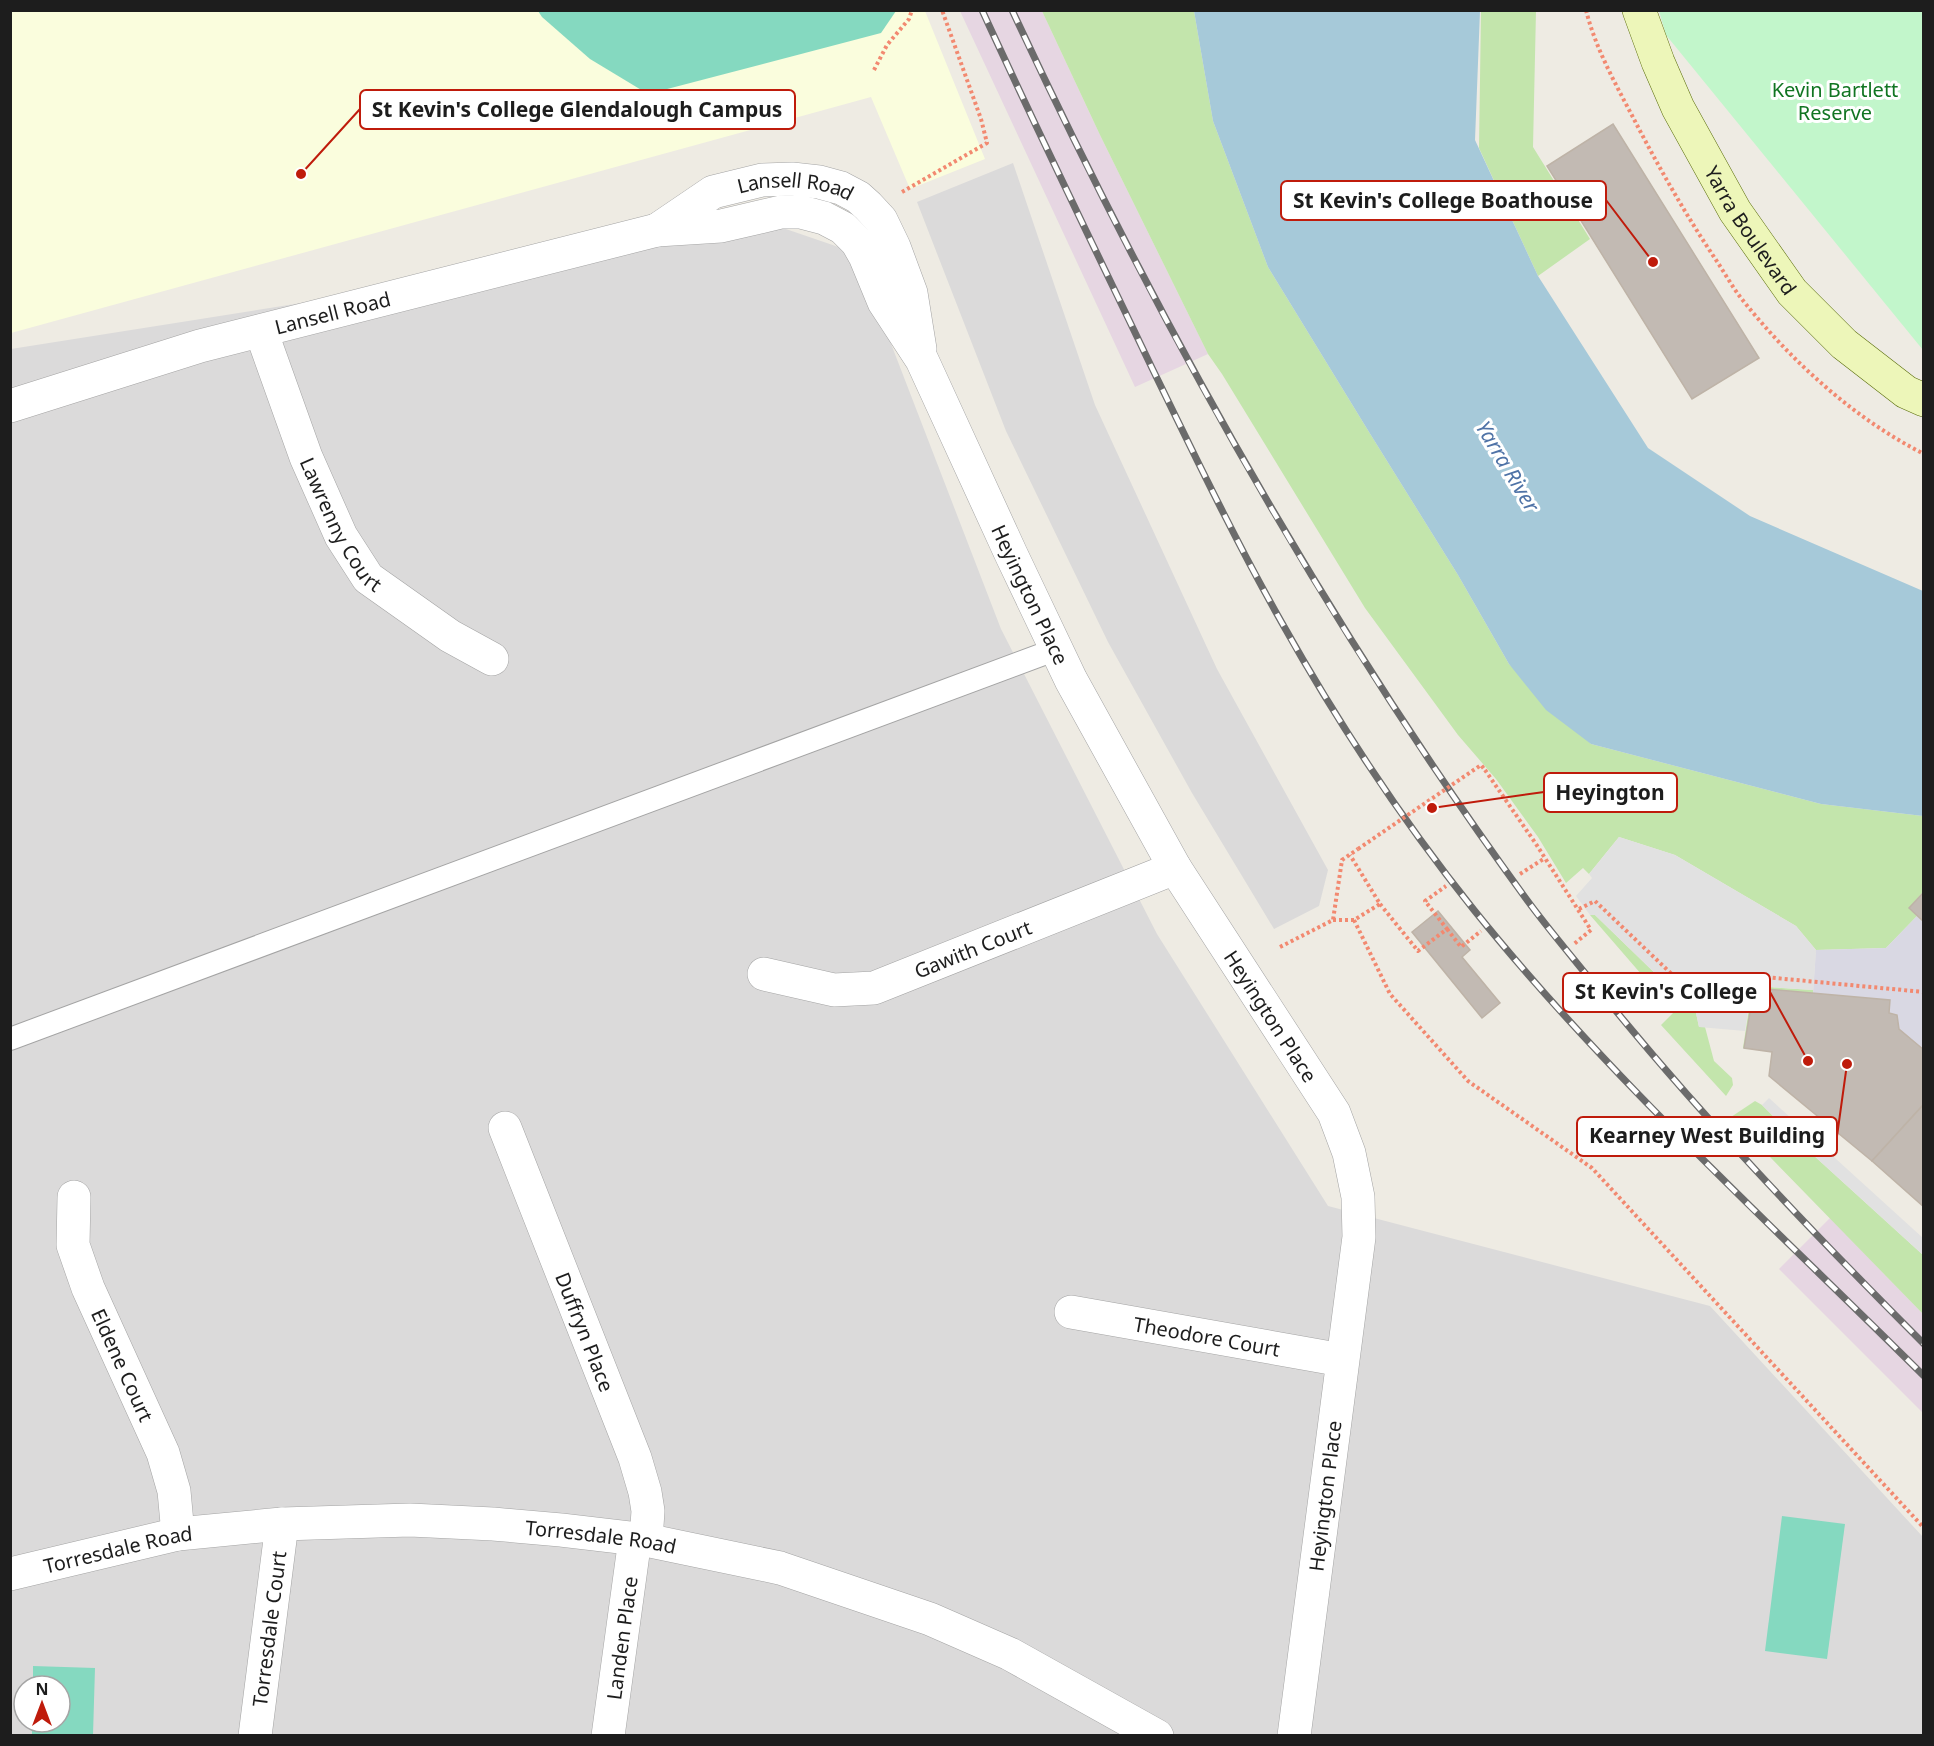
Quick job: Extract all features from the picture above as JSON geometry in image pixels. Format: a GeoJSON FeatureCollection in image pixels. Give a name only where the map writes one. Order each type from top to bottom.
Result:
{"type":"FeatureCollection","features":[{"type":"Feature","properties":{"kind":"street","name":"Yarra Boulevard"},"geometry":{"type":"LineString","coordinates":[[1639,10],[1678,108],[1735,211],[1792,292],[1844,344],[1906,392],[1923,400]]}},
{"type":"Feature","properties":{"kind":"street","name":"Lansell Road"},"geometry":{"type":"LineString","coordinates":[[657,230],[713,192],[762,180],[792,179],[819,182],[841,188],[858,197],[868,206]]}},
{"type":"Feature","properties":{"kind":"street","name":"Heyington Place"},"geometry":{"type":"LineString","coordinates":[[868,206],[881,220],[912,293],[922,360]]}},
{"type":"Feature","properties":{"kind":"street","name":"Lansell Road"},"geometry":{"type":"LineString","coordinates":[[10,406],[200,346],[657,230],[721,226],[781,212],[801,212],[825,218],[843,228]]}},
{"type":"Feature","properties":{"kind":"street","name":"Heyington Place"},"geometry":{"type":"LineString","coordinates":[[843,228],[857,242],[866,256],[884,302],[922,360],[1071,680],[1175,868],[1334,1113],[1349,1153],[1358,1197],[1359,1237],[1294,1736]]}},
{"type":"Feature","properties":{"kind":"street","name":"Lawrenny Court"},"geometry":{"type":"LineString","coordinates":[[261,331],[306,457],[341,536],[368,578],[450,636],[492,659]]}},
{"type":"Feature","properties":{"kind":"street","name":"Gawith Court"},"geometry":{"type":"LineString","coordinates":[[764,974],[834,990],[874,988],[1175,868]]}},
{"type":"Feature","properties":{"kind":"street","name":"Duffryn Place"},"geometry":{"type":"LineString","coordinates":[[505,1128],[635,1458],[648,1511],[641,1539]]}},
{"type":"Feature","properties":{"kind":"street","name":"Eldene Court"},"geometry":{"type":"LineString","coordinates":[[74,1197],[73,1245],[88,1288],[163,1453],[174,1491],[178,1534]]}},
{"type":"Feature","properties":{"kind":"street","name":"Theodore Court"},"geometry":{"type":"LineString","coordinates":[[1071,1312],[1342,1360]]}},
{"type":"Feature","properties":{"kind":"street","name":"Torresdale Road"},"geometry":{"type":"LineString","coordinates":[[10,1574],[178,1534],[282,1524],[410,1520],[505,1525],[641,1539],[780,1568],[930,1619],[1010,1654],[1158,1736]]}},
{"type":"Feature","properties":{"kind":"street","name":"Torresdale Court"},"geometry":{"type":"LineString","coordinates":[[255,1736],[282,1524]]}},
{"type":"Feature","properties":{"kind":"street","name":"Landen Place"},"geometry":{"type":"LineString","coordinates":[[608,1736],[641,1539]]}},
{"type":"Feature","properties":{"kind":"lane"},"geometry":{"type":"LineString","coordinates":[[10,1040],[1057,649]]}},
{"type":"Feature","properties":{"kind":"path"},"geometry":{"type":"LineString","coordinates":[[874,70],[887,45],[909,19],[912,10]]}},
{"type":"Feature","properties":{"kind":"path"},"geometry":{"type":"LineString","coordinates":[[868,206],[901,193],[987,143],[981,119],[942,10]]}},
{"type":"Feature","properties":{"kind":"path"},"geometry":{"type":"LineString","coordinates":[[1333,920],[1342,860],[1481,765],[1536,844],[1591,930],[1574,944]]}},
{"type":"Feature","properties":{"kind":"path"},"geometry":{"type":"LineString","coordinates":[[1350,855],[1380,904],[1418,951],[1447,928]]}},
{"type":"Feature","properties":{"kind":"path"},"geometry":{"type":"LineString","coordinates":[[1520,874],[1545,858]]}},
{"type":"Feature","properties":{"kind":"path"},"geometry":{"type":"LineString","coordinates":[[1446,886],[1425,901],[1461,947],[1481,931]]}},
{"type":"Feature","properties":{"kind":"path"},"geometry":{"type":"LineString","coordinates":[[1579,909],[1595,901],[1679,981],[1743,975],[1923,992]]}},
{"type":"Feature","properties":{"kind":"path"},"geometry":{"type":"LineString","coordinates":[[1280,947],[1333,920],[1353,920],[1380,904]]}},
{"type":"Feature","properties":{"kind":"path"},"geometry":{"type":"LineString","coordinates":[[1353,920],[1390,994],[1468,1081],[1592,1168],[1923,1528]]}},
{"type":"Feature","properties":{"kind":"shaded area"},"geometry":{"type":"Polygon","coordinates":[[[10,11],[925,11],[985,159],[910,189],[871,97],[11,333],[10,11]]]}},
{"type":"Feature","properties":{"kind":"shaded area"},"geometry":{"type":"Polygon","coordinates":[[[960,11],[1042,11],[1100,135],[1208,354],[1135,387],[960,11]]]}},
{"type":"Feature","properties":{"kind":"shaded area"},"geometry":{"type":"Polygon","coordinates":[[[1013,163],[1095,405],[1217,669],[1328,870],[1319,906],[1274,929],[1192,793],[1108,642],[1006,431],[917,202],[1013,163]]]}},
{"type":"Feature","properties":{"kind":"shaded area"},"geometry":{"type":"Polygon","coordinates":[[[780,227],[856,253],[1001,629],[1157,934],[1328,1206],[1710,1306],[1923,1537],[1923,1735],[11,1736],[11,349],[780,227]]]}},
{"type":"Feature","properties":{"kind":"shaded area"},"geometry":{"type":"Polygon","coordinates":[[[1619,837],[1675,855],[1796,926],[1816,950],[1813,990],[1754,986],[1745,1031],[1699,1027],[1696,1013],[1595,915],[1590,915],[1576,896],[1592,878],[1589,874],[1619,837]]]}},
{"type":"Feature","properties":{"kind":"shaded area"},"geometry":{"type":"Polygon","coordinates":[[[1917,916],[1923,922],[1923,1050],[1899,1029],[1897,1015],[1889,1013],[1890,1000],[1813,993],[1816,950],[1886,948],[1917,916]]]}},
{"type":"Feature","properties":{"kind":"shaded area"},"geometry":{"type":"Polygon","coordinates":[[[1769,1098],[1923,1238],[1923,1255],[1800,1143],[1762,1105],[1769,1098]]]}},
{"type":"Feature","properties":{"kind":"shaded area"},"geometry":{"type":"Polygon","coordinates":[[[1830,1218],[1923,1314],[1923,1413],[1779,1269],[1830,1218]]]}},
{"type":"Feature","properties":{"kind":"green space"},"geometry":{"type":"Polygon","coordinates":[[[538,11],[896,11],[881,33],[648,94],[590,59],[538,11]]]}},
{"type":"Feature","properties":{"kind":"green space"},"geometry":{"type":"Polygon","coordinates":[[[1042,11],[1194,11],[1213,121],[1268,267],[1458,575],[1509,664],[1591,744],[1821,804],[1923,816],[1923,892],[1909,908],[1917,916],[1886,948],[1816,950],[1796,926],[1675,855],[1619,837],[1589,874],[1583,868],[1566,883],[1538,837],[1496,779],[1458,735],[1365,608],[1208,354],[1100,135],[1042,11]]]}},
{"type":"Feature","properties":{"kind":"green space"},"geometry":{"type":"Polygon","coordinates":[[[1481,11],[1536,11],[1533,147],[1590,239],[1538,276],[1479,148],[1481,11]]]}},
{"type":"Feature","properties":{"kind":"green space","name":"Kevin Bartlett Reserve"},"geometry":{"type":"Polygon","coordinates":[[[1659,11],[1923,11],[1923,350],[1666,35],[1659,11]]]}},
{"type":"Feature","properties":{"kind":"green space"},"geometry":{"type":"Polygon","coordinates":[[[1590,915],[1595,915],[1696,1013],[1699,1027],[1705,1027],[1714,1061],[1732,1078],[1733,1085],[1726,1096],[1661,1025],[1674,1012],[1590,915]]]}},
{"type":"Feature","properties":{"kind":"green space"},"geometry":{"type":"Polygon","coordinates":[[[1754,986],[1813,990],[1813,993],[1754,988],[1743,1048],[1752,988],[1754,986]]]}},
{"type":"Feature","properties":{"kind":"green space"},"geometry":{"type":"Polygon","coordinates":[[[1755,1101],[1923,1255],[1923,1314],[1731,1117],[1755,1101]]]}},
{"type":"Feature","properties":{"kind":"green space"},"geometry":{"type":"Polygon","coordinates":[[[1782,1516],[1845,1524],[1827,1659],[1765,1651],[1782,1516]]]}},
{"type":"Feature","properties":{"kind":"green space"},"geometry":{"type":"Polygon","coordinates":[[[33,1666],[95,1668],[93,1735],[32,1735],[72,1734],[72,1674],[33,1674],[33,1666]]]}},
{"type":"Feature","properties":{"kind":"water","name":"Yarra River"},"geometry":{"type":"Polygon","coordinates":[[[1194,11],[1480,11],[1475,140],[1538,276],[1648,448],[1750,516],[1923,591],[1923,816],[1821,804],[1591,744],[1546,710],[1509,664],[1458,575],[1268,267],[1213,121],[1194,11]]]}},
{"type":"Feature","properties":{"kind":"building"},"geometry":{"type":"Polygon","coordinates":[[[1613,124],[1759,358],[1692,399],[1547,166],[1613,124]]]}},
{"type":"Feature","properties":{"kind":"building"},"geometry":{"type":"Polygon","coordinates":[[[1924,892],[1924,922],[1909,908],[1924,892]]]}},
{"type":"Feature","properties":{"kind":"building"},"geometry":{"type":"Polygon","coordinates":[[[1438,911],[1470,950],[1462,957],[1500,1003],[1482,1018],[1412,932],[1438,911]]]}},
{"type":"Feature","properties":{"kind":"building"},"geometry":{"type":"Polygon","coordinates":[[[1754,988],[1890,1000],[1889,1013],[1897,1015],[1899,1029],[1924,1050],[1924,1104],[1872,1161],[1769,1076],[1772,1052],[1744,1048],[1754,988]]]}},
{"type":"Feature","properties":{"kind":"building"},"geometry":{"type":"Polygon","coordinates":[[[1924,1104],[1924,1207],[1872,1161],[1924,1104]]]}},
{"type":"Feature","properties":{"kind":"railway"},"geometry":{"type":"LineString","coordinates":[[982,10],[1215,497],[1282,623],[1396,806],[1474,910],[1580,1032],[1692,1149],[1924,1376]]}},
{"type":"Feature","properties":{"kind":"railway"},"geometry":{"type":"LineString","coordinates":[[1012,10],[1067,126],[1185,355],[1313,578],[1381,687],[1453,795],[1527,900],[1636,1035],[1797,1215],[1924,1344]]}},
{"type":"Feature","properties":{"kind":"place","name":"St Kevin's College Glendalough Campus"},"geometry":{"type":"Point","coordinates":[301,174]}},
{"type":"Feature","properties":{"kind":"place","name":"St Kevin's College Boathouse"},"geometry":{"type":"Point","coordinates":[1653,262]}},
{"type":"Feature","properties":{"kind":"place","name":"Heyington"},"geometry":{"type":"Point","coordinates":[1432,808]}},
{"type":"Feature","properties":{"kind":"place","name":"St Kevin's College"},"geometry":{"type":"Point","coordinates":[1808,1061]}},
{"type":"Feature","properties":{"kind":"place","name":"Kearney West Building"},"geometry":{"type":"Point","coordinates":[1847,1064]}}]}
